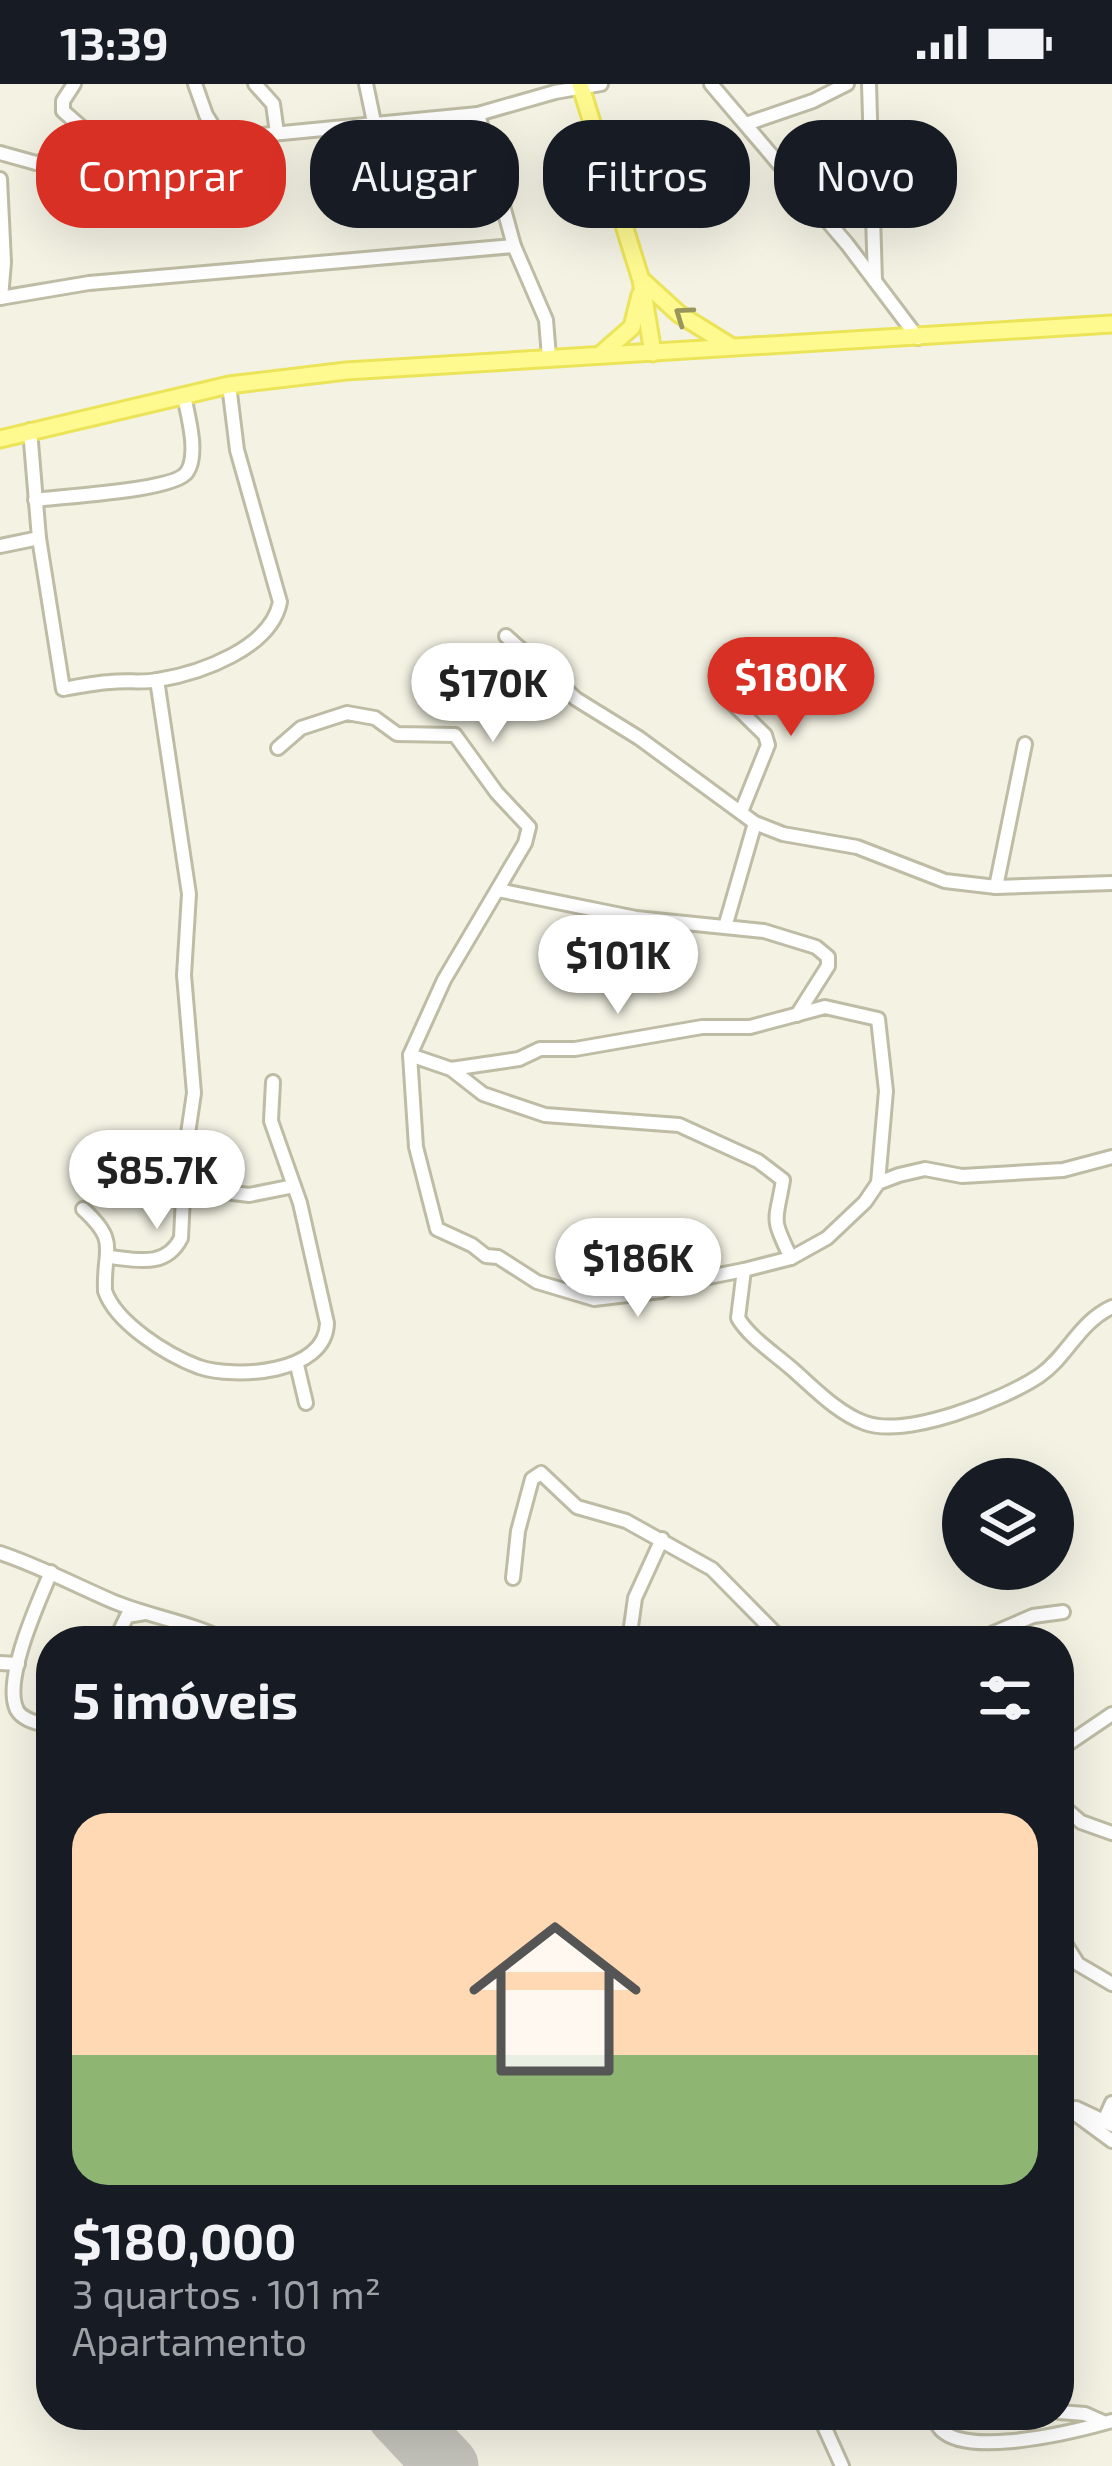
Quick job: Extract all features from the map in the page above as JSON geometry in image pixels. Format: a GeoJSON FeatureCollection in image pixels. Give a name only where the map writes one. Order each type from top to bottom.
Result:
{"type":"FeatureCollection","features":[{"type":"Feature","properties":{"kind":"main road"},"geometry":{"type":"LineString","coordinates":[[581,86],[641,280],[653,352]]}},
{"type":"Feature","properties":{"kind":"main road"},"geometry":{"type":"LineString","coordinates":[[641,280],[679,314],[729,345]]}},
{"type":"Feature","properties":{"kind":"main road"},"geometry":{"type":"LineString","coordinates":[[600,356],[632,327],[641,280]]}},
{"type":"Feature","properties":{"kind":"main road"},"geometry":{"type":"LineString","coordinates":[[0,439],[229,386],[346,371],[1112,324]]}},
{"type":"Feature","properties":{"kind":"street"},"geometry":{"type":"LineString","coordinates":[[74,84],[63,110],[74,120]]}},
{"type":"Feature","properties":{"kind":"street"},"geometry":{"type":"LineString","coordinates":[[194,84],[209,120]]}},
{"type":"Feature","properties":{"kind":"street"},"geometry":{"type":"LineString","coordinates":[[255,84],[273,104],[275,120]]}},
{"type":"Feature","properties":{"kind":"street"},"geometry":{"type":"LineString","coordinates":[[366,84],[374,120]]}},
{"type":"Feature","properties":{"kind":"street"},"geometry":{"type":"LineString","coordinates":[[400,120],[478,114],[601,84]]}},
{"type":"Feature","properties":{"kind":"street"},"geometry":{"type":"LineString","coordinates":[[711,84],[742,120]]}},
{"type":"Feature","properties":{"kind":"street"},"geometry":{"type":"LineString","coordinates":[[750,122],[848,84]]}},
{"type":"Feature","properties":{"kind":"street"},"geometry":{"type":"LineString","coordinates":[[869,84],[874,280]]}},
{"type":"Feature","properties":{"kind":"street"},"geometry":{"type":"LineString","coordinates":[[478,114],[514,246],[546,320],[549,357]]}},
{"type":"Feature","properties":{"kind":"street"},"geometry":{"type":"LineString","coordinates":[[750,129],[918,338]]}},
{"type":"Feature","properties":{"kind":"street"},"geometry":{"type":"LineString","coordinates":[[0,153],[36,163]]}},
{"type":"Feature","properties":{"kind":"street"},"geometry":{"type":"LineString","coordinates":[[0,179],[4,262],[0,298],[89,283],[514,246]]}},
{"type":"Feature","properties":{"kind":"street"},"geometry":{"type":"LineString","coordinates":[[30,430],[39,538],[63,688],[157,680],[200,668],[254,642],[277,618],[280,602],[237,450],[229,386]]}},
{"type":"Feature","properties":{"kind":"street"},"geometry":{"type":"LineString","coordinates":[[35,500],[176,481],[184,476],[189,469],[190,428],[184,396]]}},
{"type":"Feature","properties":{"kind":"street"},"geometry":{"type":"LineString","coordinates":[[0,546],[39,538]]}},
{"type":"Feature","properties":{"kind":"street"},"geometry":{"type":"LineString","coordinates":[[506,635],[576,699],[639,738],[755,823],[783,834],[856,847],[945,881],[996,887],[1112,883]]}},
{"type":"Feature","properties":{"kind":"street"},"geometry":{"type":"LineString","coordinates":[[110,1257],[153,1262],[176,1249],[181,1238],[194,1093],[184,975],[189,894],[157,680]]}},
{"type":"Feature","properties":{"kind":"street"},"geometry":{"type":"LineString","coordinates":[[718,690],[765,734],[768,745],[741,812]]}},
{"type":"Feature","properties":{"kind":"street"},"geometry":{"type":"LineString","coordinates":[[278,748],[304,727],[347,713],[375,718],[397,734],[455,735],[497,793],[530,827],[528,838],[444,980],[410,1055],[416,1148],[437,1229],[486,1256],[498,1256],[537,1282],[594,1299],[661,1292],[678,1283],[791,1258],[827,1238],[878,1183],[886,1091],[878,1018],[825,1007],[750,1027],[702,1028],[575,1049],[540,1049],[519,1059],[451,1069]]}},
{"type":"Feature","properties":{"kind":"street"},"geometry":{"type":"LineString","coordinates":[[996,887],[1025,744]]}},
{"type":"Feature","properties":{"kind":"street"},"geometry":{"type":"LineString","coordinates":[[724,927],[755,823]]}},
{"type":"Feature","properties":{"kind":"street"},"geometry":{"type":"LineString","coordinates":[[498,890],[636,917],[764,931],[824,951],[828,957],[824,975],[797,1016]]}},
{"type":"Feature","properties":{"kind":"street"},"geometry":{"type":"LineString","coordinates":[[410,1055],[451,1069],[483,1094],[545,1115],[679,1125],[758,1161],[783,1180],[775,1215],[791,1258]]}},
{"type":"Feature","properties":{"kind":"street"},"geometry":{"type":"LineString","coordinates":[[82,1209],[102,1226],[110,1257],[105,1291],[119,1317],[195,1366],[241,1372],[297,1365],[323,1340],[327,1328],[294,1186],[271,1121],[273,1082]]}},
{"type":"Feature","properties":{"kind":"street"},"geometry":{"type":"LineString","coordinates":[[878,1183],[925,1169],[962,1176],[1064,1170],[1112,1157]]}},
{"type":"Feature","properties":{"kind":"street"},"geometry":{"type":"LineString","coordinates":[[185,1187],[249,1195],[294,1186]]}},
{"type":"Feature","properties":{"kind":"street"},"geometry":{"type":"LineString","coordinates":[[744,1270],[738,1300],[743,1326],[849,1415],[881,1427],[926,1422],[1031,1381],[1054,1362],[1081,1327],[1112,1307]]}},
{"type":"Feature","properties":{"kind":"street"},"geometry":{"type":"LineString","coordinates":[[297,1365],[306,1403]]}},
{"type":"Feature","properties":{"kind":"street"},"geometry":{"type":"LineString","coordinates":[[513,1578],[522,1513],[532,1479],[541,1473],[577,1507],[626,1521],[712,1569],[768,1626]]}},
{"type":"Feature","properties":{"kind":"street"},"geometry":{"type":"LineString","coordinates":[[631,1626],[635,1598],[662,1539]]}},
{"type":"Feature","properties":{"kind":"street"},"geometry":{"type":"LineString","coordinates":[[0,1553],[116,1603],[199,1626]]}},
{"type":"Feature","properties":{"kind":"street"},"geometry":{"type":"LineString","coordinates":[[36,1722],[16,1709],[18,1664],[21,1644],[51,1572]]}},
{"type":"Feature","properties":{"kind":"street"},"geometry":{"type":"LineString","coordinates":[[123,1626],[127,1616],[138,1612],[157,1615]]}},
{"type":"Feature","properties":{"kind":"street"},"geometry":{"type":"LineString","coordinates":[[1010,1626],[1033,1616],[1063,1612]]}},
{"type":"Feature","properties":{"kind":"street"},"geometry":{"type":"LineString","coordinates":[[0,1663],[18,1664]]}},
{"type":"Feature","properties":{"kind":"street"},"geometry":{"type":"LineString","coordinates":[[1074,1740],[1112,1714]]}},
{"type":"Feature","properties":{"kind":"street"},"geometry":{"type":"LineString","coordinates":[[1074,1816],[1112,1833]]}},
{"type":"Feature","properties":{"kind":"street"},"geometry":{"type":"LineString","coordinates":[[1074,1958],[1112,1984]]}},
{"type":"Feature","properties":{"kind":"street"},"geometry":{"type":"LineString","coordinates":[[1074,2108],[1108,2123],[1112,2103]]}},
{"type":"Feature","properties":{"kind":"street"},"geometry":{"type":"LineString","coordinates":[[1074,2112],[1112,2140]]}},
{"type":"Feature","properties":{"kind":"street"},"geometry":{"type":"LineString","coordinates":[[1074,2413],[1108,2422]]}},
{"type":"Feature","properties":{"kind":"street"},"geometry":{"type":"LineString","coordinates":[[937,2430],[945,2442],[960,2450],[984,2453],[1108,2422]]}},
{"type":"Feature","properties":{"kind":"street"},"geometry":{"type":"LineString","coordinates":[[826,2430],[842,2466]]}},
{"type":"Feature","properties":{"kind":"runway"},"geometry":{"type":"LineString","coordinates":[[413,2430],[447,2466]]}}]}
